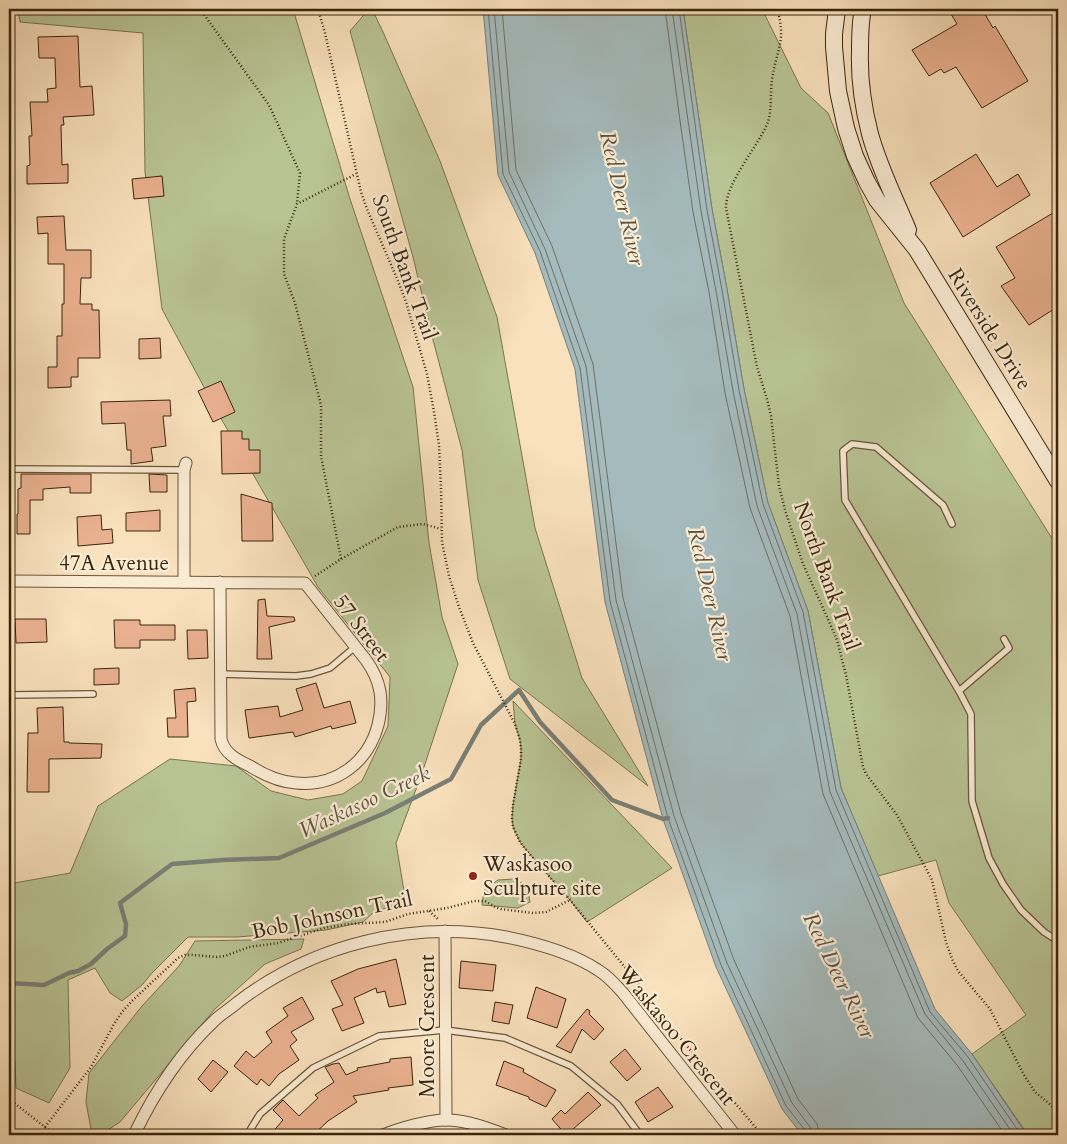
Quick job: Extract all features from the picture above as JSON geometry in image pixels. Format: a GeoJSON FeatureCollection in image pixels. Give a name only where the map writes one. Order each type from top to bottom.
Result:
{"type":"FeatureCollection","features":[{"type":"Feature","properties":{"kind":"main road","name":"Riverside Drive"},"geometry":{"type":"LineString","coordinates":[[837,9],[834,34],[834,62],[842,113],[855,156],[867,182],[877,200],[917,250],[1058,480]]}},
{"type":"Feature","properties":{"kind":"main road","name":"Riverside Drive"},"geometry":{"type":"LineString","coordinates":[[863,9],[860,60],[864,106],[870,135],[917,250]]}},
{"type":"Feature","properties":{"kind":"main road"},"geometry":{"type":"LineString","coordinates":[[842,113],[864,106]]}},
{"type":"Feature","properties":{"kind":"street"},"geometry":{"type":"LineString","coordinates":[[184,582],[185,467]]}},
{"type":"Feature","properties":{"kind":"street","name":"47A Avenue"},"geometry":{"type":"LineString","coordinates":[[9,581],[220,582]]}},
{"type":"Feature","properties":{"kind":"street"},"geometry":{"type":"LineString","coordinates":[[220,582],[305,583]]}},
{"type":"Feature","properties":{"kind":"street","name":"57 Street"},"geometry":{"type":"LineString","coordinates":[[220,582],[221,738],[224,747],[226,751],[246,765],[274,778],[296,783],[317,782],[335,777],[352,768],[367,750],[376,732],[381,708],[378,682],[374,672],[305,583]]}},
{"type":"Feature","properties":{"kind":"street","name":"Moore Crescent"},"geometry":{"type":"LineString","coordinates":[[445,931],[446,1120]]}},
{"type":"Feature","properties":{"kind":"street","name":"Waskasoo Crescent"},"geometry":{"type":"LineString","coordinates":[[134,1135],[170,1072],[189,1048],[215,1020],[261,986],[306,962],[350,945],[406,934],[445,931],[518,940],[576,958],[598,970],[623,993],[735,1135]]}},
{"type":"Feature","properties":{"kind":"street","name":"Moore Crescent"},"geometry":{"type":"LineString","coordinates":[[384,1135],[417,1124],[446,1120],[463,1122],[506,1135]]}},
{"type":"Feature","properties":{"kind":"lane"},"geometry":{"type":"LineString","coordinates":[[952,524],[943,505],[876,447],[852,444],[844,451],[845,500],[959,691],[970,714],[972,800],[989,858],[1021,910],[1044,932],[1058,941]]}},
{"type":"Feature","properties":{"kind":"lane"},"geometry":{"type":"LineString","coordinates":[[9,469],[185,467]]}},
{"type":"Feature","properties":{"kind":"lane"},"geometry":{"type":"LineString","coordinates":[[959,691],[1009,648],[1004,639]]}},
{"type":"Feature","properties":{"kind":"lane"},"geometry":{"type":"LineString","coordinates":[[220,674],[296,676],[311,674],[330,668],[355,647]]}},
{"type":"Feature","properties":{"kind":"lane"},"geometry":{"type":"LineString","coordinates":[[9,695],[93,694]]}},
{"type":"Feature","properties":{"kind":"lane"},"geometry":{"type":"LineString","coordinates":[[247,1135],[260,1114],[313,1068],[379,1036],[445,1030],[505,1038],[571,1066],[617,1104],[640,1135]]}},
{"type":"Feature","properties":{"kind":"path"},"geometry":{"type":"LineString","coordinates":[[200,9],[269,104],[300,173],[297,204],[284,239],[284,274],[295,303],[321,405],[321,456],[341,559]]}},
{"type":"Feature","properties":{"kind":"path"},"geometry":{"type":"LineString","coordinates":[[258,9],[298,9]]}},
{"type":"Feature","properties":{"kind":"path","name":"South Bank Trail"},"geometry":{"type":"LineString","coordinates":[[318,9],[356,174],[367,209],[406,302],[426,374],[439,445],[442,529],[449,576],[459,608],[474,644],[515,724],[521,748],[521,760],[513,805],[513,827],[520,842],[570,900]]}},
{"type":"Feature","properties":{"kind":"path","name":"North Bank Trail"},"geometry":{"type":"LineString","coordinates":[[777,9],[782,29],[772,77],[768,121],[731,188],[726,208],[757,367],[771,416],[776,470],[782,498],[803,564],[832,626],[846,675],[866,774],[897,815],[932,880],[946,942],[958,971],[990,1009],[1024,1075],[1035,1092],[1058,1111]]}},
{"type":"Feature","properties":{"kind":"path"},"geometry":{"type":"LineString","coordinates":[[297,204],[356,174]]}},
{"type":"Feature","properties":{"kind":"path"},"geometry":{"type":"LineString","coordinates":[[305,583],[341,559],[398,527],[423,524],[442,529]]}},
{"type":"Feature","properties":{"kind":"path"},"geometry":{"type":"LineString","coordinates":[[570,900],[637,982],[660,1014],[762,1135]]}},
{"type":"Feature","properties":{"kind":"path","name":"Bob Johnson Trail"},"geometry":{"type":"LineString","coordinates":[[45,1127],[91,1067],[122,1012],[178,958],[192,955],[225,956],[249,947],[278,943],[324,928],[349,924],[385,922],[408,914],[447,908],[474,901],[485,901],[501,909],[533,913],[546,912],[570,900]]}},
{"type":"Feature","properties":{"kind":"path"},"geometry":{"type":"LineString","coordinates":[[9,1099],[55,1135]]}},
{"type":"Feature","properties":{"kind":"green space"},"geometry":{"type":"Polygon","coordinates":[[[18,9],[293,9],[350,199],[413,387],[429,543],[442,617],[458,664],[421,776],[396,843],[405,897],[391,907],[375,911],[363,922],[326,930],[237,937],[188,937],[142,985],[122,1001],[110,993],[95,968],[68,980],[70,1068],[49,1103],[16,1088],[15,1062],[9,1057],[9,884],[70,873],[98,806],[170,759],[236,766],[271,791],[308,800],[343,794],[362,781],[388,726],[390,677],[318,587],[219,415],[162,309],[145,172],[143,33],[20,22],[18,9]]]}},
{"type":"Feature","properties":{"kind":"green space"},"geometry":{"type":"Polygon","coordinates":[[[369,9],[372,9],[383,32],[440,161],[497,317],[535,528],[582,678],[648,786],[510,679],[478,580],[462,450],[413,257],[350,31],[369,9]]]}},
{"type":"Feature","properties":{"kind":"green space"},"geometry":{"type":"Polygon","coordinates":[[[683,9],[762,9],[801,88],[828,113],[904,303],[1058,548],[1058,1135],[1028,1135],[972,1054],[1026,1015],[949,903],[936,860],[878,876],[841,788],[808,611],[768,503],[744,389],[712,209],[683,9]]]}},
{"type":"Feature","properties":{"kind":"green space"},"geometry":{"type":"Polygon","coordinates":[[[513,701],[672,868],[587,922],[527,851],[520,842],[513,827],[513,805],[521,759],[521,748],[515,724],[513,701]]]}},
{"type":"Feature","properties":{"kind":"green space"},"geometry":{"type":"Polygon","coordinates":[[[514,879],[527,886],[530,902],[518,908],[482,905],[484,890],[498,880],[514,879]]]}},
{"type":"Feature","properties":{"kind":"green space"},"geometry":{"type":"Polygon","coordinates":[[[304,939],[301,949],[265,964],[215,1009],[120,1122],[100,1135],[92,1135],[86,1102],[89,1073],[142,1006],[179,966],[195,941],[304,939]]]}},
{"type":"Feature","properties":{"kind":"water","name":"Red Deer River"},"geometry":{"type":"Polygon","coordinates":[[[483,9],[683,9],[712,209],[744,389],[768,503],[808,611],[841,788],[935,1009],[972,1054],[1027,1135],[802,1135],[782,1109],[716,967],[663,819],[605,602],[575,369],[535,253],[498,175],[483,9]]]}},
{"type":"Feature","properties":{"kind":"building"},"geometry":{"type":"Polygon","coordinates":[[[948,9],[982,9],[993,28],[995,26],[1028,81],[982,108],[956,67],[944,73],[941,69],[929,76],[912,50],[957,24],[948,9]]]}},
{"type":"Feature","properties":{"kind":"building"},"geometry":{"type":"Polygon","coordinates":[[[78,36],[80,87],[92,86],[94,115],[63,117],[64,125],[61,125],[62,165],[68,164],[68,183],[27,184],[27,166],[30,165],[29,136],[32,136],[30,102],[48,102],[47,89],[56,88],[55,58],[39,58],[38,37],[78,36]]]}},
{"type":"Feature","properties":{"kind":"building"},"geometry":{"type":"Polygon","coordinates":[[[976,154],[997,187],[1018,174],[1030,195],[963,237],[930,183],[976,154]]]}},
{"type":"Feature","properties":{"kind":"building"},"geometry":{"type":"Polygon","coordinates":[[[162,176],[164,196],[134,199],[132,179],[162,176]]]}},
{"type":"Feature","properties":{"kind":"building"},"geometry":{"type":"Polygon","coordinates":[[[1058,210],[1058,305],[1029,325],[1001,286],[1015,278],[996,247],[1058,210]]]}},
{"type":"Feature","properties":{"kind":"building"},"geometry":{"type":"Polygon","coordinates":[[[64,216],[66,250],[91,250],[91,278],[81,278],[80,304],[92,304],[92,310],[99,310],[100,358],[78,358],[78,377],[71,377],[71,387],[48,388],[48,367],[57,367],[57,336],[62,336],[64,264],[48,264],[48,233],[38,234],[37,217],[64,216]]]}},
{"type":"Feature","properties":{"kind":"building"},"geometry":{"type":"Polygon","coordinates":[[[160,338],[161,358],[139,359],[139,339],[160,338]]]}},
{"type":"Feature","properties":{"kind":"building"},"geometry":{"type":"Polygon","coordinates":[[[221,381],[235,412],[213,422],[198,391],[221,381]]]}},
{"type":"Feature","properties":{"kind":"building"},"geometry":{"type":"Polygon","coordinates":[[[170,400],[171,416],[163,416],[166,446],[151,448],[153,461],[131,464],[131,450],[127,450],[125,423],[102,424],[101,402],[170,400]]]}},
{"type":"Feature","properties":{"kind":"building"},"geometry":{"type":"Polygon","coordinates":[[[221,431],[242,431],[242,439],[249,439],[249,450],[260,450],[260,473],[222,474],[221,431]]]}},
{"type":"Feature","properties":{"kind":"building"},"geometry":{"type":"Polygon","coordinates":[[[21,474],[91,474],[91,493],[70,493],[70,487],[43,489],[43,500],[30,500],[30,534],[17,534],[18,489],[21,488],[21,474]]]}},
{"type":"Feature","properties":{"kind":"building"},"geometry":{"type":"Polygon","coordinates":[[[149,474],[167,475],[167,492],[150,492],[149,474]]]}},
{"type":"Feature","properties":{"kind":"building"},"geometry":{"type":"Polygon","coordinates":[[[241,494],[272,503],[273,541],[242,541],[241,494]]]}},
{"type":"Feature","properties":{"kind":"building"},"geometry":{"type":"Polygon","coordinates":[[[160,510],[160,531],[126,531],[126,513],[160,510]]]}},
{"type":"Feature","properties":{"kind":"building"},"geometry":{"type":"Polygon","coordinates":[[[101,515],[102,530],[112,529],[113,543],[78,546],[77,517],[101,515]]]}},
{"type":"Feature","properties":{"kind":"building"},"geometry":{"type":"Polygon","coordinates":[[[265,599],[267,616],[294,617],[295,621],[269,627],[272,659],[257,659],[258,600],[265,599]]]}},
{"type":"Feature","properties":{"kind":"building"},"geometry":{"type":"Polygon","coordinates":[[[15,619],[46,619],[47,642],[16,643],[15,619]]]}},
{"type":"Feature","properties":{"kind":"building"},"geometry":{"type":"Polygon","coordinates":[[[114,620],[140,620],[140,625],[175,625],[175,640],[140,640],[140,648],[115,648],[114,620]]]}},
{"type":"Feature","properties":{"kind":"building"},"geometry":{"type":"Polygon","coordinates":[[[187,630],[207,630],[208,658],[188,659],[187,630]]]}},
{"type":"Feature","properties":{"kind":"building"},"geometry":{"type":"Polygon","coordinates":[[[119,668],[119,684],[94,685],[94,669],[119,668]]]}},
{"type":"Feature","properties":{"kind":"building"},"geometry":{"type":"Polygon","coordinates":[[[316,683],[324,708],[350,701],[356,723],[332,729],[331,726],[295,737],[293,732],[249,738],[245,710],[278,706],[280,717],[303,710],[296,689],[316,683]]]}},
{"type":"Feature","properties":{"kind":"building"},"geometry":{"type":"Polygon","coordinates":[[[195,688],[196,701],[187,702],[188,737],[168,737],[167,718],[176,718],[174,690],[195,688]]]}},
{"type":"Feature","properties":{"kind":"building"},"geometry":{"type":"Polygon","coordinates":[[[63,707],[64,742],[102,744],[101,758],[49,759],[49,792],[27,792],[28,733],[38,733],[37,708],[63,707]]]}},
{"type":"Feature","properties":{"kind":"building"},"geometry":{"type":"Polygon","coordinates":[[[396,959],[406,1004],[389,1007],[385,991],[377,993],[376,988],[354,998],[364,1023],[342,1031],[332,1009],[343,1005],[331,981],[358,969],[396,959]]]}},
{"type":"Feature","properties":{"kind":"building"},"geometry":{"type":"Polygon","coordinates":[[[461,961],[496,965],[493,991],[459,988],[461,961]]]}},
{"type":"Feature","properties":{"kind":"building"},"geometry":{"type":"Polygon","coordinates":[[[536,987],[566,999],[557,1028],[527,1018],[536,987]]]}},
{"type":"Feature","properties":{"kind":"building"},"geometry":{"type":"Polygon","coordinates":[[[302,997],[314,1019],[291,1032],[297,1040],[290,1046],[299,1060],[279,1074],[269,1086],[261,1079],[257,1085],[234,1066],[246,1051],[254,1058],[272,1042],[266,1032],[288,1016],[283,1008],[302,997]]]}},
{"type":"Feature","properties":{"kind":"building"},"geometry":{"type":"Polygon","coordinates":[[[495,1002],[513,1005],[509,1024],[492,1021],[495,1002]]]}},
{"type":"Feature","properties":{"kind":"building"},"geometry":{"type":"Polygon","coordinates":[[[587,1009],[590,1011],[589,1014],[604,1029],[594,1040],[582,1029],[571,1053],[556,1046],[587,1009]]]}},
{"type":"Feature","properties":{"kind":"building"},"geometry":{"type":"Polygon","coordinates":[[[625,1049],[641,1069],[627,1081],[610,1062],[625,1049]]]}},
{"type":"Feature","properties":{"kind":"building"},"geometry":{"type":"Polygon","coordinates":[[[411,1057],[413,1085],[388,1088],[389,1090],[353,1096],[357,1102],[328,1121],[313,1135],[270,1135],[283,1120],[273,1110],[283,1100],[299,1116],[318,1098],[315,1095],[334,1082],[325,1067],[339,1063],[346,1075],[358,1070],[357,1068],[390,1062],[390,1059],[411,1057]]]}},
{"type":"Feature","properties":{"kind":"building"},"geometry":{"type":"Polygon","coordinates":[[[213,1060],[228,1072],[211,1092],[198,1079],[213,1060]]]}},
{"type":"Feature","properties":{"kind":"building"},"geometry":{"type":"Polygon","coordinates":[[[504,1061],[524,1069],[523,1072],[556,1090],[546,1107],[529,1099],[529,1097],[496,1085],[504,1061]]]}},
{"type":"Feature","properties":{"kind":"building"},"geometry":{"type":"Polygon","coordinates":[[[658,1087],[673,1107],[648,1122],[635,1102],[658,1087]]]}},
{"type":"Feature","properties":{"kind":"building"},"geometry":{"type":"Polygon","coordinates":[[[588,1092],[601,1105],[566,1135],[552,1119],[561,1110],[565,1114],[588,1092]]]}},
{"type":"Feature","properties":{"kind":"waterway","name":"Waskasoo Creek"},"geometry":{"type":"LineString","coordinates":[[9,983],[44,985],[91,964],[125,936],[126,924],[120,903],[172,864],[279,858],[385,813],[451,779],[481,725],[519,690],[540,722],[612,800],[663,819],[668,818]]}},
{"type":"Feature","properties":{"kind":"place","name":"Waskasoo Sculpture site"},"geometry":{"type":"Point","coordinates":[473,876]}}]}
